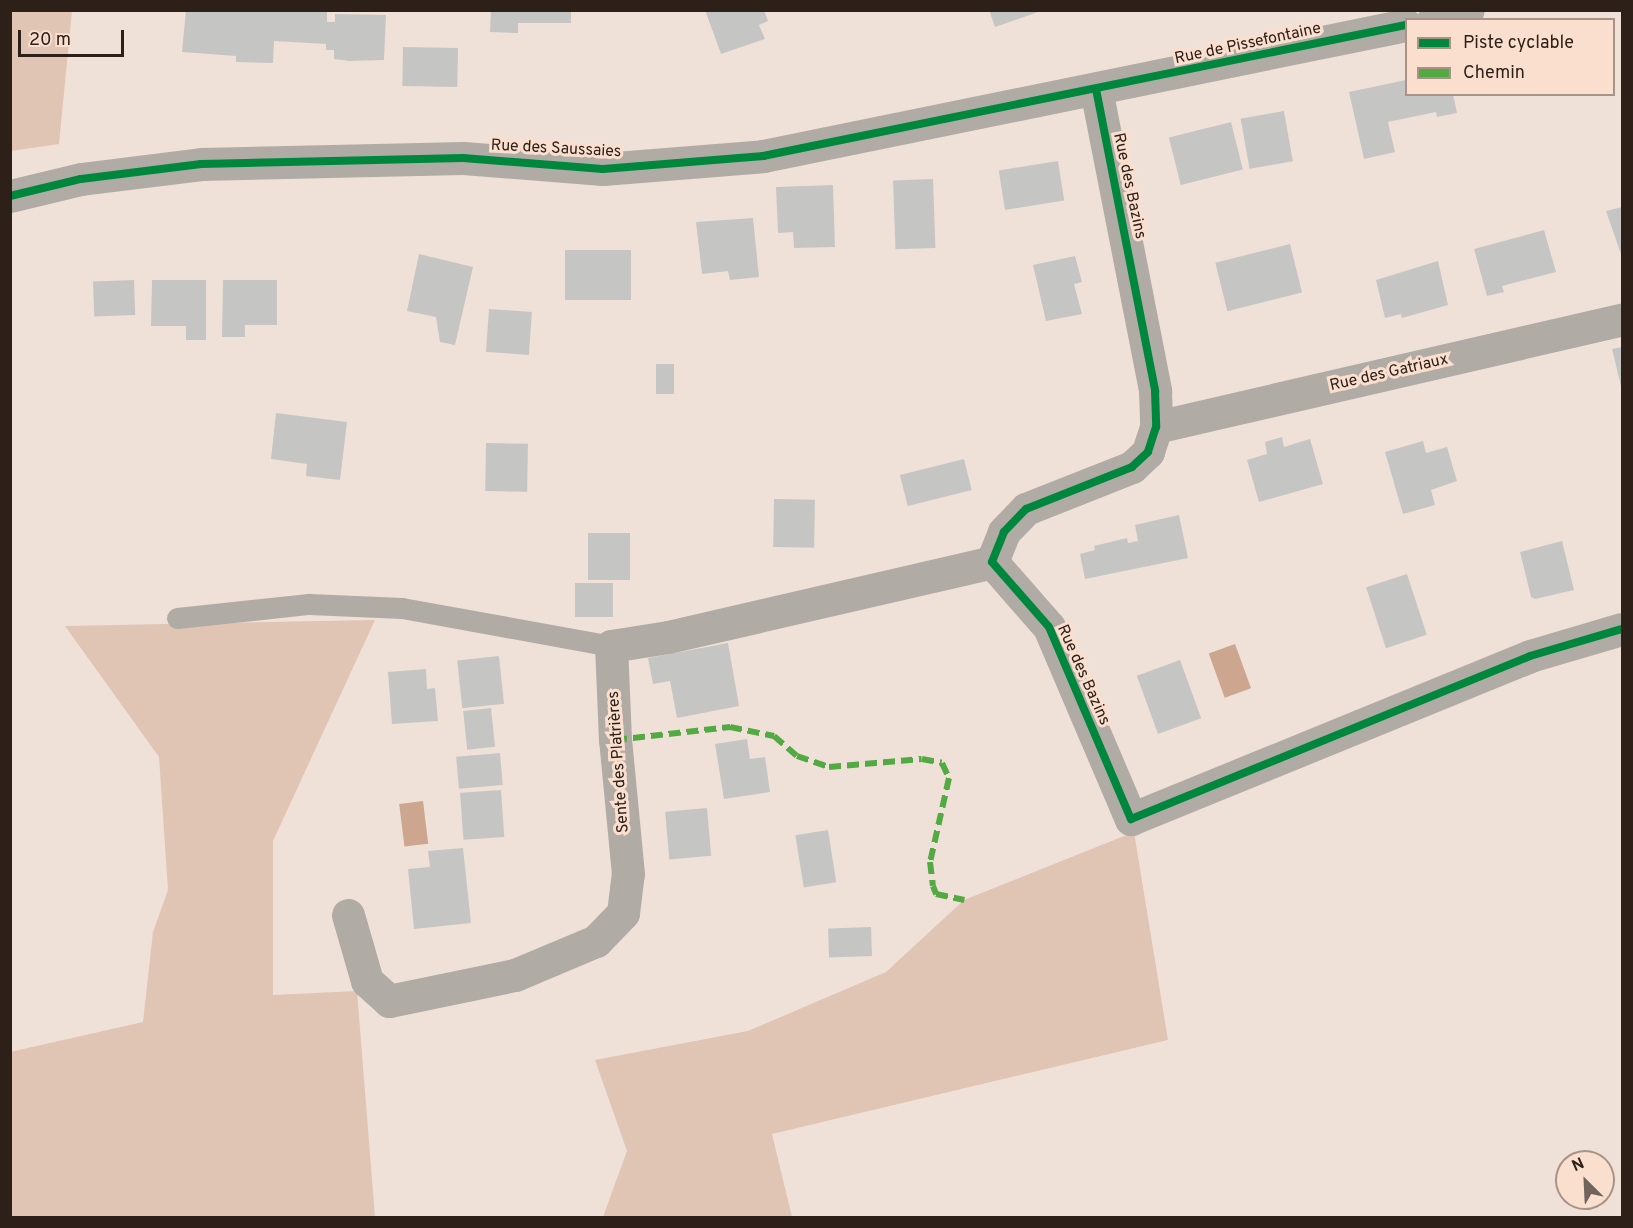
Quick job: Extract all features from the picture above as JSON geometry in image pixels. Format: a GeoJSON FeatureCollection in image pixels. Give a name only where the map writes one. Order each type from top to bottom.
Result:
{"type":"FeatureCollection","features":[{"type":"Feature","properties":{"kind":"street"},"geometry":{"type":"LineString","coordinates":[[1440,18],[1468,10]]}},
{"type":"Feature","properties":{"kind":"street","name":"Rue de Pissefontaine"},"geometry":{"type":"LineString","coordinates":[[1096,89],[1405,25]]}},
{"type":"Feature","properties":{"kind":"street","name":"Rue des Saussaies"},"geometry":{"type":"LineString","coordinates":[[10,196],[81,179],[201,164],[463,158],[603,169],[764,156],[1096,89]]}},
{"type":"Feature","properties":{"kind":"street","name":"Rue des Bazins"},"geometry":{"type":"LineString","coordinates":[[1096,89],[1153,380],[1156,427],[1148,452],[1132,467],[1026,509],[1004,532],[992,562],[1049,627],[1131,819],[1530,656],[1623,629]]}},
{"type":"Feature","properties":{"kind":"street","name":"Rue des Gatriaux"},"geometry":{"type":"LineString","coordinates":[[1156,427],[1623,319]]}},
{"type":"Feature","properties":{"kind":"street"},"geometry":{"type":"LineString","coordinates":[[611,646],[668,637],[992,562]]}},
{"type":"Feature","properties":{"kind":"street","name":"Sente des Platrières"},"geometry":{"type":"LineString","coordinates":[[348,915],[367,981],[389,1001],[515,975],[596,941],[623,913],[628,874],[611,646]]}},
{"type":"Feature","properties":{"kind":"lane"},"geometry":{"type":"LineString","coordinates":[[177,618],[309,604],[402,608],[611,646]]}},
{"type":"Feature","properties":{"kind":"shaded area"},"geometry":{"type":"Polygon","coordinates":[[[11,10],[72,11],[59,144],[11,151],[11,10]]]}},
{"type":"Feature","properties":{"kind":"shaded area"},"geometry":{"type":"Polygon","coordinates":[[[375,620],[273,841],[273,995],[357,991],[375,1217],[11,1217],[10,1052],[143,1022],[153,932],[168,890],[159,757],[65,626],[375,620]]]}},
{"type":"Feature","properties":{"kind":"shaded area"},"geometry":{"type":"Polygon","coordinates":[[[1235,644],[1251,688],[1225,698],[1209,654],[1235,644]]]}},
{"type":"Feature","properties":{"kind":"shaded area"},"geometry":{"type":"Polygon","coordinates":[[[423,801],[428,844],[404,847],[399,804],[423,801]]]}},
{"type":"Feature","properties":{"kind":"shaded area"},"geometry":{"type":"Polygon","coordinates":[[[1134,832],[1168,1040],[772,1134],[792,1217],[603,1217],[627,1151],[595,1060],[748,1031],[886,972],[964,900],[1134,832]]]}},
{"type":"Feature","properties":{"kind":"building"},"geometry":{"type":"Polygon","coordinates":[[[186,10],[327,10],[327,22],[335,22],[335,14],[386,15],[384,60],[334,59],[334,50],[326,50],[326,44],[274,41],[273,63],[236,62],[236,56],[182,52],[186,10]]]}},
{"type":"Feature","properties":{"kind":"building"},"geometry":{"type":"Polygon","coordinates":[[[491,10],[571,10],[571,23],[518,23],[518,33],[490,32],[491,10]]]}},
{"type":"Feature","properties":{"kind":"building"},"geometry":{"type":"Polygon","coordinates":[[[705,10],[764,10],[768,21],[759,25],[765,39],[721,54],[705,10]]]}},
{"type":"Feature","properties":{"kind":"building"},"geometry":{"type":"Polygon","coordinates":[[[989,10],[1041,10],[1041,11],[995,27],[989,10]]]}},
{"type":"Feature","properties":{"kind":"building"},"geometry":{"type":"Polygon","coordinates":[[[403,47],[458,48],[457,87],[402,86],[403,47]]]}},
{"type":"Feature","properties":{"kind":"building"},"geometry":{"type":"Polygon","coordinates":[[[1405,80],[1405,96],[1453,96],[1457,113],[1437,117],[1436,112],[1388,122],[1395,152],[1364,159],[1349,92],[1405,80]]]}},
{"type":"Feature","properties":{"kind":"building"},"geometry":{"type":"Polygon","coordinates":[[[1284,111],[1293,161],[1250,169],[1241,119],[1284,111]]]}},
{"type":"Feature","properties":{"kind":"building"},"geometry":{"type":"Polygon","coordinates":[[[1231,122],[1243,170],[1181,185],[1169,137],[1231,122]]]}},
{"type":"Feature","properties":{"kind":"building"},"geometry":{"type":"Polygon","coordinates":[[[1058,161],[1064,201],[1005,210],[999,170],[1058,161]]]}},
{"type":"Feature","properties":{"kind":"building"},"geometry":{"type":"Polygon","coordinates":[[[933,179],[935,248],[895,249],[893,180],[933,179]]]}},
{"type":"Feature","properties":{"kind":"building"},"geometry":{"type":"Polygon","coordinates":[[[833,185],[835,247],[794,248],[793,232],[778,233],[776,187],[833,185]]]}},
{"type":"Feature","properties":{"kind":"building"},"geometry":{"type":"Polygon","coordinates":[[[1622,207],[1622,257],[1606,211],[1622,207]]]}},
{"type":"Feature","properties":{"kind":"building"},"geometry":{"type":"Polygon","coordinates":[[[753,218],[759,277],[730,280],[728,271],[702,274],[696,222],[753,218]]]}},
{"type":"Feature","properties":{"kind":"building"},"geometry":{"type":"Polygon","coordinates":[[[1544,230],[1556,272],[1502,286],[1504,292],[1487,296],[1474,249],[1544,230]]]}},
{"type":"Feature","properties":{"kind":"building"},"geometry":{"type":"Polygon","coordinates":[[[1290,244],[1302,293],[1227,311],[1215,263],[1290,244]]]}},
{"type":"Feature","properties":{"kind":"building"},"geometry":{"type":"Polygon","coordinates":[[[565,250],[631,250],[631,300],[565,300],[565,250]]]}},
{"type":"Feature","properties":{"kind":"building"},"geometry":{"type":"Polygon","coordinates":[[[419,254],[473,267],[455,345],[440,342],[436,317],[407,311],[419,254]]]}},
{"type":"Feature","properties":{"kind":"building"},"geometry":{"type":"Polygon","coordinates":[[[1075,256],[1082,282],[1074,284],[1082,314],[1046,321],[1033,265],[1075,256]]]}},
{"type":"Feature","properties":{"kind":"building"},"geometry":{"type":"Polygon","coordinates":[[[1438,261],[1448,305],[1402,318],[1401,314],[1385,318],[1376,280],[1438,261]]]}},
{"type":"Feature","properties":{"kind":"building"},"geometry":{"type":"Polygon","coordinates":[[[134,280],[135,315],[94,316],[93,281],[134,280]]]}},
{"type":"Feature","properties":{"kind":"building"},"geometry":{"type":"Polygon","coordinates":[[[152,280],[206,280],[206,340],[186,340],[186,326],[151,326],[152,280]]]}},
{"type":"Feature","properties":{"kind":"building"},"geometry":{"type":"Polygon","coordinates":[[[223,280],[277,280],[277,325],[245,325],[245,337],[222,337],[223,280]]]}},
{"type":"Feature","properties":{"kind":"building"},"geometry":{"type":"Polygon","coordinates":[[[489,309],[532,312],[529,355],[486,352],[489,309]]]}},
{"type":"Feature","properties":{"kind":"building"},"geometry":{"type":"Polygon","coordinates":[[[1622,347],[1622,390],[1612,349],[1622,347]]]}},
{"type":"Feature","properties":{"kind":"building"},"geometry":{"type":"Polygon","coordinates":[[[656,364],[674,364],[674,394],[656,394],[656,364]]]}},
{"type":"Feature","properties":{"kind":"building"},"geometry":{"type":"Polygon","coordinates":[[[276,413],[347,422],[340,480],[306,476],[307,464],[271,459],[276,413]]]}},
{"type":"Feature","properties":{"kind":"building"},"geometry":{"type":"Polygon","coordinates":[[[1282,437],[1284,447],[1310,439],[1323,484],[1259,502],[1247,460],[1267,454],[1265,442],[1282,437]]]}},
{"type":"Feature","properties":{"kind":"building"},"geometry":{"type":"Polygon","coordinates":[[[1423,441],[1426,453],[1447,447],[1457,481],[1431,490],[1435,505],[1403,514],[1385,452],[1423,441]]]}},
{"type":"Feature","properties":{"kind":"building"},"geometry":{"type":"Polygon","coordinates":[[[486,443],[528,444],[527,492],[485,491],[486,443]]]}},
{"type":"Feature","properties":{"kind":"building"},"geometry":{"type":"Polygon","coordinates":[[[964,459],[972,490],[908,506],[900,475],[964,459]]]}},
{"type":"Feature","properties":{"kind":"building"},"geometry":{"type":"Polygon","coordinates":[[[774,499],[815,500],[814,548],[773,547],[774,499]]]}},
{"type":"Feature","properties":{"kind":"building"},"geometry":{"type":"Polygon","coordinates":[[[1179,515],[1188,558],[1085,579],[1080,554],[1095,550],[1094,546],[1127,538],[1128,543],[1138,541],[1135,525],[1179,515]]]}},
{"type":"Feature","properties":{"kind":"building"},"geometry":{"type":"Polygon","coordinates":[[[588,533],[630,533],[630,580],[588,580],[588,533]]]}},
{"type":"Feature","properties":{"kind":"building"},"geometry":{"type":"Polygon","coordinates":[[[1562,541],[1574,590],[1535,599],[1531,597],[1520,552],[1562,541]]]}},
{"type":"Feature","properties":{"kind":"building"},"geometry":{"type":"Polygon","coordinates":[[[1407,574],[1427,635],[1386,648],[1366,587],[1407,574]]]}},
{"type":"Feature","properties":{"kind":"building"},"geometry":{"type":"Polygon","coordinates":[[[575,583],[613,583],[613,617],[575,617],[575,583]]]}},
{"type":"Feature","properties":{"kind":"building"},"geometry":{"type":"Polygon","coordinates":[[[728,643],[739,706],[677,718],[670,681],[653,684],[648,658],[728,643]]]}},
{"type":"Feature","properties":{"kind":"building"},"geometry":{"type":"Polygon","coordinates":[[[499,656],[504,704],[462,708],[457,660],[499,656]]]}},
{"type":"Feature","properties":{"kind":"building"},"geometry":{"type":"Polygon","coordinates":[[[1180,660],[1201,718],[1158,734],[1137,676],[1180,660]]]}},
{"type":"Feature","properties":{"kind":"building"},"geometry":{"type":"Polygon","coordinates":[[[426,669],[427,689],[435,688],[438,721],[392,724],[388,672],[426,669]]]}},
{"type":"Feature","properties":{"kind":"building"},"geometry":{"type":"Polygon","coordinates":[[[491,708],[495,747],[467,750],[463,711],[491,708]]]}},
{"type":"Feature","properties":{"kind":"building"},"geometry":{"type":"Polygon","coordinates":[[[747,739],[750,759],[765,757],[770,792],[724,799],[715,744],[747,739]]]}},
{"type":"Feature","properties":{"kind":"building"},"geometry":{"type":"Polygon","coordinates":[[[500,753],[503,785],[459,789],[456,757],[500,753]]]}},
{"type":"Feature","properties":{"kind":"building"},"geometry":{"type":"Polygon","coordinates":[[[501,790],[504,837],[463,840],[460,793],[501,790]]]}},
{"type":"Feature","properties":{"kind":"building"},"geometry":{"type":"Polygon","coordinates":[[[707,808],[711,856],[669,859],[665,812],[707,808]]]}},
{"type":"Feature","properties":{"kind":"building"},"geometry":{"type":"Polygon","coordinates":[[[828,830],[836,882],[804,888],[795,835],[828,830]]]}},
{"type":"Feature","properties":{"kind":"building"},"geometry":{"type":"Polygon","coordinates":[[[463,848],[471,923],[414,929],[408,869],[430,867],[428,851],[463,848]]]}},
{"type":"Feature","properties":{"kind":"building"},"geometry":{"type":"Polygon","coordinates":[[[871,927],[872,956],[829,957],[828,929],[871,927]]]}},
{"type":"Feature","properties":{"kind":"marked path"},"geometry":{"type":"LineString","coordinates":[[615,740],[730,727],[774,736],[797,756],[829,767],[922,759],[942,763],[949,778],[930,862],[933,886],[936,894],[964,900]]}},
{"type":"Feature","properties":{"kind":"cycle path"},"geometry":{"type":"LineString","coordinates":[[10,196],[81,179],[201,164],[463,158],[603,169],[763,156],[1405,25]]}},
{"type":"Feature","properties":{"kind":"cycle path"},"geometry":{"type":"LineString","coordinates":[[1096,89],[1155,391],[1156,427],[1148,452],[1132,467],[1026,509],[1004,532],[992,562],[1049,627],[1131,819],[1530,656],[1622,629]]}}]}
